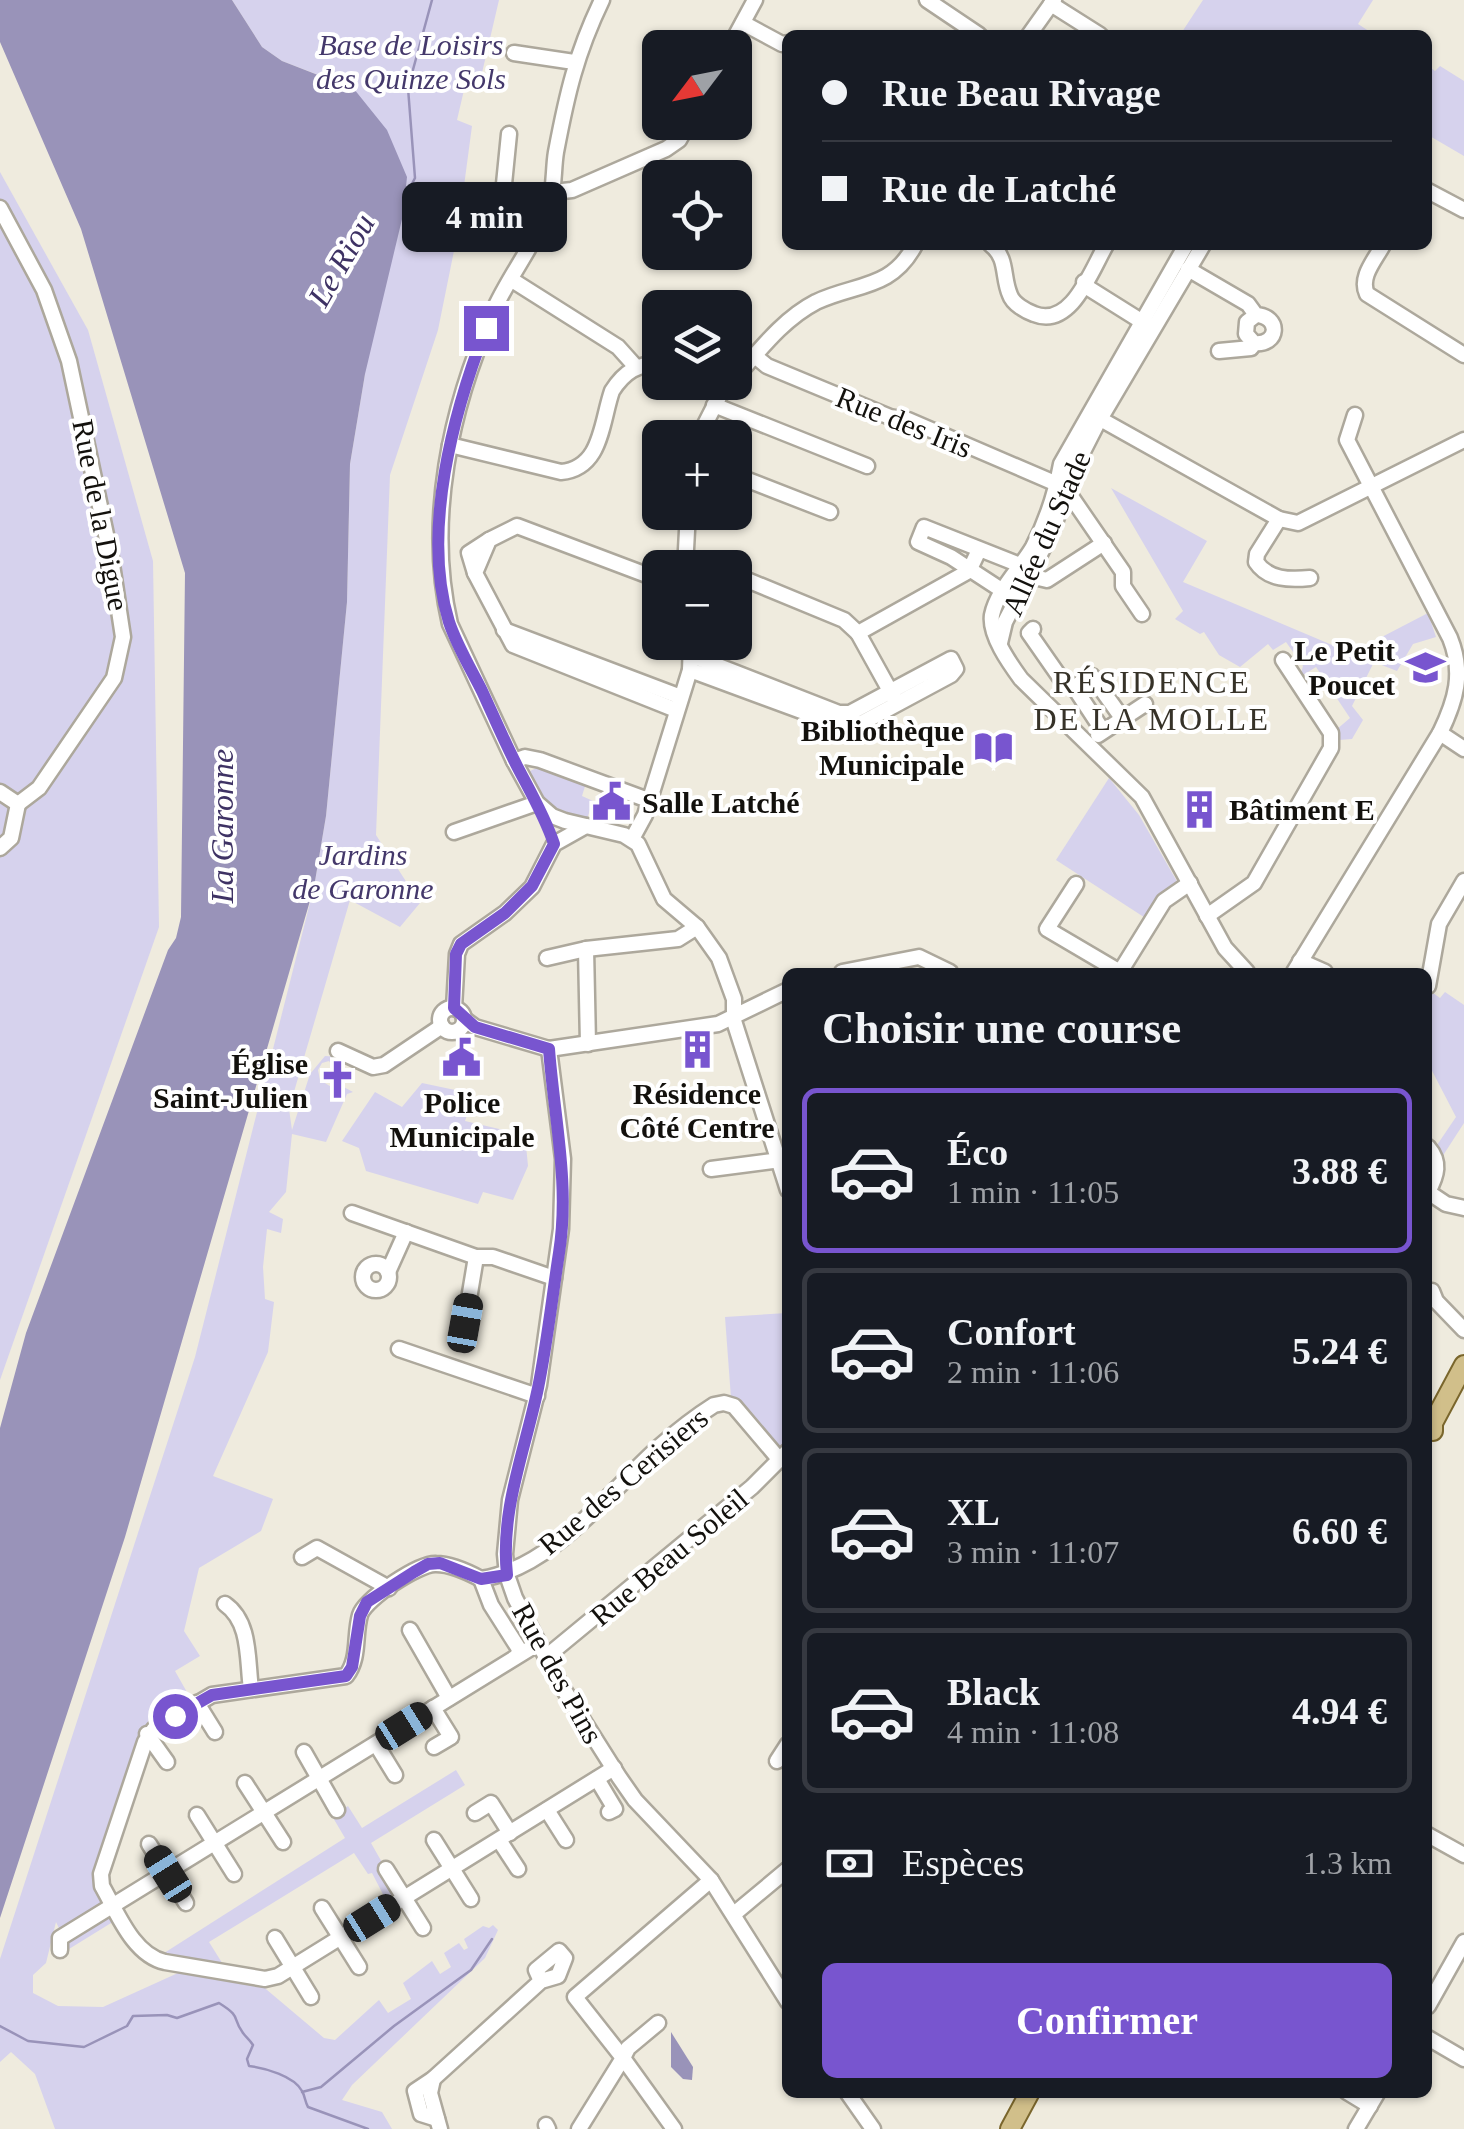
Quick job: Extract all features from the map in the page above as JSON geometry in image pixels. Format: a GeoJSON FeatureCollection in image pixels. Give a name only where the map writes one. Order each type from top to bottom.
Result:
{"type":"FeatureCollection","features":[{"type":"Feature","properties":{"kind":"main road"},"geometry":{"type":"LineString","coordinates":[[1432,1423],[1464,1365]]}},
{"type":"Feature","properties":{"kind":"main road"},"geometry":{"type":"LineString","coordinates":[[1432,1434],[1464,1382]]}},
{"type":"Feature","properties":{"kind":"main road"},"geometry":{"type":"LineString","coordinates":[[1010,2129],[1027,2098]]}},
{"type":"Feature","properties":{"kind":"street"},"geometry":{"type":"LineString","coordinates":[[554,844],[450,624],[440,537],[450,444],[466,382],[494,310],[544,219],[574,62],[602,0]]}},
{"type":"Feature","properties":{"kind":"street"},"geometry":{"type":"LineString","coordinates":[[739,30],[755,0]]}},
{"type":"Feature","properties":{"kind":"street"},"geometry":{"type":"LineString","coordinates":[[926,0],[972,30]]}},
{"type":"Feature","properties":{"kind":"street"},"geometry":{"type":"LineString","coordinates":[[914,1],[926,8],[940,9]]}},
{"type":"Feature","properties":{"kind":"street"},"geometry":{"type":"LineString","coordinates":[[1032,30],[1053,2],[1093,30]]}},
{"type":"Feature","properties":{"kind":"street"},"geometry":{"type":"LineString","coordinates":[[743,23],[782,44]]}},
{"type":"Feature","properties":{"kind":"street"},"geometry":{"type":"LineString","coordinates":[[514,53],[574,62]]}},
{"type":"Feature","properties":{"kind":"street"},"geometry":{"type":"LineString","coordinates":[[509,134],[502,188],[506,198],[544,219]]}},
{"type":"Feature","properties":{"kind":"street"},"geometry":{"type":"LineString","coordinates":[[553,187],[564,193],[678,140]]}},
{"type":"Feature","properties":{"kind":"street"},"geometry":{"type":"LineString","coordinates":[[1432,193],[1464,210]]}},
{"type":"Feature","properties":{"kind":"street","name":"Rue de la Digue"},"geometry":{"type":"LineString","coordinates":[[0,208],[44,290],[70,362],[112,558],[123,637],[114,678],[39,788],[18,804]]}},
{"type":"Feature","properties":{"kind":"street"},"geometry":{"type":"LineString","coordinates":[[752,358],[779,330],[817,302],[860,289],[896,272],[912,250]]}},
{"type":"Feature","properties":{"kind":"street"},"geometry":{"type":"LineString","coordinates":[[996,250],[1003,258],[1014,302],[1032,314],[1052,318],[1061,316],[1103,250]]}},
{"type":"Feature","properties":{"kind":"street","name":"Allée du Stade"},"geometry":{"type":"LineString","coordinates":[[1000,643],[992,614],[1003,591],[1025,570],[1053,529],[1062,488],[1071,476],[1095,416],[1148,325],[1184,250]]}},
{"type":"Feature","properties":{"kind":"street","name":"Allée du Stade"},"geometry":{"type":"LineString","coordinates":[[1148,325],[1200,250]]}},
{"type":"Feature","properties":{"kind":"street"},"geometry":{"type":"LineString","coordinates":[[1380,250],[1363,284],[1366,294],[1464,355]]}},
{"type":"Feature","properties":{"kind":"street"},"geometry":{"type":"LineString","coordinates":[[1188,269],[1248,304],[1256,315]]}},
{"type":"Feature","properties":{"kind":"street"},"geometry":{"type":"LineString","coordinates":[[512,280],[618,348],[636,367]]}},
{"type":"Feature","properties":{"kind":"street"},"geometry":{"type":"LineString","coordinates":[[1084,282],[1148,325]]}},
{"type":"Feature","properties":{"kind":"street"},"geometry":{"type":"LineString","coordinates":[[1256,315],[1266,315],[1273,321],[1272,339],[1263,344],[1246,334],[1247,322],[1256,315]]}},
{"type":"Feature","properties":{"kind":"street"},"geometry":{"type":"LineString","coordinates":[[1220,352],[1251,348],[1254,342]]}},
{"type":"Feature","properties":{"kind":"street","name":"Rue des Iris"},"geometry":{"type":"LineString","coordinates":[[754,356],[767,366],[924,427],[1062,488]]}},
{"type":"Feature","properties":{"kind":"street"},"geometry":{"type":"LineString","coordinates":[[450,444],[561,472],[572,471],[592,458],[612,391],[625,374],[642,366]]}},
{"type":"Feature","properties":{"kind":"street"},"geometry":{"type":"LineString","coordinates":[[707,420],[717,400],[867,466]]}},
{"type":"Feature","properties":{"kind":"street"},"geometry":{"type":"LineString","coordinates":[[1297,967],[1440,733],[1462,671],[1450,638],[1348,440],[1355,415]]}},
{"type":"Feature","properties":{"kind":"street"},"geometry":{"type":"LineString","coordinates":[[1095,416],[1279,519],[1298,522],[1464,440]]}},
{"type":"Feature","properties":{"kind":"street"},"geometry":{"type":"LineString","coordinates":[[752,482],[830,512]]}},
{"type":"Feature","properties":{"kind":"street"},"geometry":{"type":"LineString","coordinates":[[1062,488],[1123,572],[1123,586],[1142,614]]}},
{"type":"Feature","properties":{"kind":"street"},"geometry":{"type":"LineString","coordinates":[[1279,519],[1256,562],[1261,569],[1286,580],[1310,578]]}},
{"type":"Feature","properties":{"kind":"street"},"geometry":{"type":"LineString","coordinates":[[642,573],[517,526],[489,540],[475,573],[512,645],[678,704]]}},
{"type":"Feature","properties":{"kind":"street"},"geometry":{"type":"LineString","coordinates":[[1022,590],[1003,591],[951,557],[918,542],[924,527],[1048,580],[1104,543]]}},
{"type":"Feature","properties":{"kind":"street"},"geometry":{"type":"LineString","coordinates":[[858,633],[969,571],[979,550]]}},
{"type":"Feature","properties":{"kind":"street","name":"Allée du Stade"},"geometry":{"type":"LineString","coordinates":[[1000,643],[1005,622],[1022,590],[1025,570]]}},
{"type":"Feature","properties":{"kind":"street"},"geometry":{"type":"LineString","coordinates":[[700,660],[842,726],[858,725],[894,698],[858,633],[844,620],[752,582]]}},
{"type":"Feature","properties":{"kind":"street"},"geometry":{"type":"LineString","coordinates":[[1033,628],[1030,633],[1066,686],[1074,687],[1092,676],[1122,718]]}},
{"type":"Feature","properties":{"kind":"street"},"geometry":{"type":"LineString","coordinates":[[1000,643],[1021,679],[1142,796],[1207,916],[1244,968]]}},
{"type":"Feature","properties":{"kind":"street"},"geometry":{"type":"LineString","coordinates":[[632,839],[645,815],[690,660]]}},
{"type":"Feature","properties":{"kind":"street"},"geometry":{"type":"LineString","coordinates":[[1207,916],[1254,883],[1332,748],[1331,733],[1282,660]]}},
{"type":"Feature","properties":{"kind":"street"},"geometry":{"type":"LineString","coordinates":[[1074,687],[1103,731]]}},
{"type":"Feature","properties":{"kind":"street"},"geometry":{"type":"LineString","coordinates":[[1090,743],[1145,704]]}},
{"type":"Feature","properties":{"kind":"street"},"geometry":{"type":"LineString","coordinates":[[1440,733],[1464,749]]}},
{"type":"Feature","properties":{"kind":"street"},"geometry":{"type":"LineString","coordinates":[[514,761],[525,757],[540,760],[648,800]]}},
{"type":"Feature","properties":{"kind":"street"},"geometry":{"type":"LineString","coordinates":[[0,792],[18,804],[12,838],[0,848]]}},
{"type":"Feature","properties":{"kind":"street"},"geometry":{"type":"LineString","coordinates":[[537,803],[552,816],[632,839],[642,850],[664,898],[698,927],[719,958],[734,999],[734,1022],[782,1160],[710,1169]]}},
{"type":"Feature","properties":{"kind":"street"},"geometry":{"type":"LineString","coordinates":[[454,832],[537,803]]}},
{"type":"Feature","properties":{"kind":"street"},"geometry":{"type":"LineString","coordinates":[[459,1014],[456,954],[461,944],[505,913],[532,886],[554,844],[586,826]]}},
{"type":"Feature","properties":{"kind":"street"},"geometry":{"type":"LineString","coordinates":[[1431,968],[1439,924],[1464,881]]}},
{"type":"Feature","properties":{"kind":"street"},"geometry":{"type":"LineString","coordinates":[[1122,968],[1164,901],[1190,883]]}},
{"type":"Feature","properties":{"kind":"street"},"geometry":{"type":"LineString","coordinates":[[1076,884],[1048,930],[1113,968]]}},
{"type":"Feature","properties":{"kind":"street"},"geometry":{"type":"LineString","coordinates":[[547,958],[586,949],[678,940],[698,927]]}},
{"type":"Feature","properties":{"kind":"street"},"geometry":{"type":"LineString","coordinates":[[586,949],[588,1044]]}},
{"type":"Feature","properties":{"kind":"street"},"geometry":{"type":"LineString","coordinates":[[872,968],[918,957],[941,968]]}},
{"type":"Feature","properties":{"kind":"street"},"geometry":{"type":"LineString","coordinates":[[338,1051],[373,1068],[384,1065],[442,1026],[442,1013],[459,1014],[475,1027],[549,1049],[588,1044],[698,1029],[782,993]]}},
{"type":"Feature","properties":{"kind":"street","name":"Rue des Pins"},"geometry":{"type":"LineString","coordinates":[[549,1049],[562,1158],[562,1229],[536,1396],[510,1500],[507,1575],[514,1598],[542,1650],[635,1800],[712,1880],[782,1992]]}},
{"type":"Feature","properties":{"kind":"street"},"geometry":{"type":"LineString","coordinates":[[1432,1152],[1438,1167],[1432,1182]]}},
{"type":"Feature","properties":{"kind":"street"},"geometry":{"type":"LineString","coordinates":[[1432,1195],[1446,1204],[1464,1208]]}},
{"type":"Feature","properties":{"kind":"street"},"geometry":{"type":"LineString","coordinates":[[352,1213],[476,1257],[493,1258],[554,1278]]}},
{"type":"Feature","properties":{"kind":"street"},"geometry":{"type":"LineString","coordinates":[[388,1272],[406,1232]]}},
{"type":"Feature","properties":{"kind":"street"},"geometry":{"type":"LineString","coordinates":[[465,1323],[476,1257]]}},
{"type":"Feature","properties":{"kind":"street"},"geometry":{"type":"LineString","coordinates":[[1432,1290],[1464,1314]]}},
{"type":"Feature","properties":{"kind":"street"},"geometry":{"type":"LineString","coordinates":[[1432,1293],[1464,1330]]}},
{"type":"Feature","properties":{"kind":"street"},"geometry":{"type":"LineString","coordinates":[[399,1349],[536,1396]]}},
{"type":"Feature","properties":{"kind":"street","name":"Rue des Cerisiers"},"geometry":{"type":"LineString","coordinates":[[507,1575],[572,1531],[660,1446],[714,1405],[734,1406],[782,1454]]}},
{"type":"Feature","properties":{"kind":"street","name":"Rue Beau Soleil"},"geometry":{"type":"LineString","coordinates":[[60,1950],[60,1938],[518,1656],[542,1650],[737,1500],[782,1456]]}},
{"type":"Feature","properties":{"kind":"street"},"geometry":{"type":"LineString","coordinates":[[302,1557],[317,1548],[388,1588]]}},
{"type":"Feature","properties":{"kind":"street"},"geometry":{"type":"LineString","coordinates":[[507,1575],[481,1579],[440,1563],[428,1564],[364,1607],[352,1667],[346,1676],[212,1695],[148,1734],[101,1874],[102,1886],[141,1950],[152,1958],[265,1979],[341,1938],[614,1768]]}},
{"type":"Feature","properties":{"kind":"street","name":"Rue des Pins"},"geometry":{"type":"LineString","coordinates":[[481,1579],[490,1605],[519,1649],[518,1656]]}},
{"type":"Feature","properties":{"kind":"street"},"geometry":{"type":"LineString","coordinates":[[225,1604],[243,1626],[250,1689]]}},
{"type":"Feature","properties":{"kind":"street"},"geometry":{"type":"LineString","coordinates":[[410,1630],[449,1698]]}},
{"type":"Feature","properties":{"kind":"street"},"geometry":{"type":"LineString","coordinates":[[197,1702],[215,1732]]}},
{"type":"Feature","properties":{"kind":"street"},"geometry":{"type":"LineString","coordinates":[[433,1708],[452,1737],[434,1747]]}},
{"type":"Feature","properties":{"kind":"street"},"geometry":{"type":"LineString","coordinates":[[148,1734],[168,1762]]}},
{"type":"Feature","properties":{"kind":"street"},"geometry":{"type":"LineString","coordinates":[[376,1744],[395,1774]]}},
{"type":"Feature","properties":{"kind":"street"},"geometry":{"type":"LineString","coordinates":[[304,1752],[337,1810]]}},
{"type":"Feature","properties":{"kind":"street"},"geometry":{"type":"LineString","coordinates":[[777,1761],[782,1753]]}},
{"type":"Feature","properties":{"kind":"street"},"geometry":{"type":"LineString","coordinates":[[597,1778],[615,1809],[609,1812]]}},
{"type":"Feature","properties":{"kind":"street"},"geometry":{"type":"LineString","coordinates":[[245,1783],[282,1842]]}},
{"type":"Feature","properties":{"kind":"street"},"geometry":{"type":"LineString","coordinates":[[475,1813],[491,1803],[518,1869]]}},
{"type":"Feature","properties":{"kind":"street"},"geometry":{"type":"LineString","coordinates":[[547,1810],[566,1840]]}},
{"type":"Feature","properties":{"kind":"street"},"geometry":{"type":"LineString","coordinates":[[197,1815],[234,1874]]}},
{"type":"Feature","properties":{"kind":"street"},"geometry":{"type":"LineString","coordinates":[[1432,1837],[1464,1855]]}},
{"type":"Feature","properties":{"kind":"street"},"geometry":{"type":"LineString","coordinates":[[434,1840],[471,1899]]}},
{"type":"Feature","properties":{"kind":"street"},"geometry":{"type":"LineString","coordinates":[[150,1844],[186,1903]]}},
{"type":"Feature","properties":{"kind":"street"},"geometry":{"type":"LineString","coordinates":[[386,1869],[423,1928]]}},
{"type":"Feature","properties":{"kind":"street"},"geometry":{"type":"LineString","coordinates":[[734,1914],[782,1875]]}},
{"type":"Feature","properties":{"kind":"street"},"geometry":{"type":"LineString","coordinates":[[575,1997],[712,1880]]}},
{"type":"Feature","properties":{"kind":"street"},"geometry":{"type":"LineString","coordinates":[[322,1908],[359,1967]]}},
{"type":"Feature","properties":{"kind":"street"},"geometry":{"type":"LineString","coordinates":[[275,1938],[312,1997]]}},
{"type":"Feature","properties":{"kind":"street"},"geometry":{"type":"LineString","coordinates":[[1432,1999],[1464,1942]]}},
{"type":"Feature","properties":{"kind":"street"},"geometry":{"type":"LineString","coordinates":[[439,2124],[430,2093],[433,2079],[541,1982],[558,1976],[566,1958],[558,1950],[536,1970],[541,1982]]}},
{"type":"Feature","properties":{"kind":"street"},"geometry":{"type":"LineString","coordinates":[[558,1976],[674,2129]]}},
{"type":"Feature","properties":{"kind":"street"},"geometry":{"type":"LineString","coordinates":[[578,2129],[628,2048],[658,2023]]}},
{"type":"Feature","properties":{"kind":"street"},"geometry":{"type":"LineString","coordinates":[[1432,2040],[1464,2059]]}},
{"type":"Feature","properties":{"kind":"street"},"geometry":{"type":"LineString","coordinates":[[851,2098],[873,2129]]}},
{"type":"Feature","properties":{"kind":"street"},"geometry":{"type":"LineString","coordinates":[[1356,2129],[1374,2099]]}},
{"type":"Feature","properties":{"kind":"green space"},"geometry":{"type":"Polygon","coordinates":[[[232,0],[499,0],[478,90],[464,90],[457,120],[472,126],[458,231],[438,330],[390,475],[376,835],[420,903],[400,927],[350,900],[289,1109],[292,1130],[310,1074],[325,1056],[341,1057],[338,1062],[322,1063],[318,1070],[320,1080],[333,1088],[336,1083],[353,1092],[347,1094],[326,1142],[292,1134],[286,1192],[269,1212],[283,1219],[281,1233],[267,1229],[265,1299],[274,1302],[268,1352],[213,1476],[273,1499],[261,1531],[199,1568],[184,1631],[200,1656],[175,1671],[192,1701],[144,1731],[98,1870],[116,1920],[69,1949],[56,1922],[46,1963],[33,1975],[33,1993],[58,2006],[103,2007],[178,1973],[254,1979],[324,2038],[335,2040],[379,2000],[388,2013],[411,1999],[403,1983],[432,1961],[440,1974],[451,1967],[444,1953],[459,1943],[464,1950],[468,1948],[464,1939],[483,1926],[493,1925],[498,1930],[485,1958],[352,2085],[342,2100],[382,2112],[392,2129],[55,2129],[35,2074],[11,2052],[0,2062],[0,1959],[195,1357],[314,887],[326,816],[347,602],[350,464],[365,374],[355,89],[282,61],[262,47],[232,0]]]}},
{"type":"Feature","properties":{"kind":"green space"},"geometry":{"type":"Polygon","coordinates":[[[1203,0],[1373,0],[1358,24],[1367,30],[1183,30],[1203,0]]]}},
{"type":"Feature","properties":{"kind":"green space"},"geometry":{"type":"Polygon","coordinates":[[[1440,66],[1464,81],[1464,156],[1432,137],[1432,69],[1435,71],[1440,66]]]}},
{"type":"Feature","properties":{"kind":"green space"},"geometry":{"type":"Polygon","coordinates":[[[0,172],[88,330],[153,561],[159,927],[0,1380],[0,172]]]}},
{"type":"Feature","properties":{"kind":"green space"},"geometry":{"type":"Polygon","coordinates":[[[1111,488],[1207,541],[1183,582],[1351,653],[1428,613],[1436,637],[1413,644],[1397,671],[1374,662],[1352,706],[1363,720],[1352,739],[1339,740],[1336,730],[1350,718],[1316,667],[1300,677],[1303,666],[1286,642],[1273,650],[1268,644],[1240,667],[1219,655],[1204,632],[1200,634],[1175,619],[1183,611],[1111,488]]]}},
{"type":"Feature","properties":{"kind":"green space"},"geometry":{"type":"Polygon","coordinates":[[[541,766],[586,783],[582,796],[593,801],[587,819],[558,809],[542,798],[530,771],[541,766]]]}},
{"type":"Feature","properties":{"kind":"green space"},"geometry":{"type":"Polygon","coordinates":[[[1109,778],[1139,815],[1179,885],[1150,921],[1056,860],[1109,778]]]}},
{"type":"Feature","properties":{"kind":"green space"},"geometry":{"type":"Polygon","coordinates":[[[1445,992],[1464,1005],[1464,1123],[1442,1157],[1435,1148],[1456,1117],[1432,1071],[1432,994],[1440,998],[1445,992]]]}},
{"type":"Feature","properties":{"kind":"green space"},"geometry":{"type":"Polygon","coordinates":[[[422,1083],[474,1094],[465,1121],[525,1135],[528,1166],[513,1200],[483,1192],[478,1204],[366,1171],[359,1148],[342,1141],[375,1092],[402,1107],[422,1083]]]}},
{"type":"Feature","properties":{"kind":"green space"},"geometry":{"type":"Polygon","coordinates":[[[782,1313],[782,1447],[731,1398],[725,1317],[782,1313]]]}},
{"type":"Feature","properties":{"kind":"green space"},"geometry":{"type":"Polygon","coordinates":[[[456,1770],[465,1785],[371,1843],[400,1894],[387,1902],[372,1873],[368,1874],[354,1853],[209,1942],[224,1966],[161,1955],[345,1838],[332,1816],[348,1806],[362,1828],[456,1770]]]}},
{"type":"Feature","properties":{"kind":"water","name":"La Garonne"},"geometry":{"type":"Polygon","coordinates":[[[0,0],[232,0],[262,47],[282,61],[354,89],[387,130],[407,177],[403,215],[365,374],[350,464],[347,602],[326,816],[314,887],[125,1537],[0,1918],[0,1428],[26,1333],[181,917],[185,573],[81,229],[0,42],[0,0]]]}},
{"type":"Feature","properties":{"kind":"water"},"geometry":{"type":"Polygon","coordinates":[[[671,2032],[693,2067],[692,2080],[683,2079],[671,2067],[671,2032]]]}},
{"type":"Feature","properties":{"kind":"waterway","name":"Le Riou"},"geometry":{"type":"LineString","coordinates":[[405,197],[415,178],[408,88],[432,0]]}},
{"type":"Feature","properties":{"kind":"waterway"},"geometry":{"type":"LineString","coordinates":[[302,2092],[321,2087],[394,2026],[471,1970],[492,1939]]}},
{"type":"Feature","properties":{"kind":"waterway"},"geometry":{"type":"LineString","coordinates":[[0,2026],[28,2041],[84,2047],[127,2026],[133,2016],[177,2018],[219,2003],[234,2015],[253,2045],[247,2059],[249,2066],[293,2081],[308,2107],[368,2129]]}},
{"type":"Feature","properties":{"kind":"place","name":"Le Petit Poucet"},"geometry":{"type":"Point","coordinates":[1425,667]}},
{"type":"Feature","properties":{"kind":"place","name":"Bibliothèque Municipale"},"geometry":{"type":"Point","coordinates":[994,747]}},
{"type":"Feature","properties":{"kind":"place","name":"Salle Latché"},"geometry":{"type":"Point","coordinates":[612,802]}},
{"type":"Feature","properties":{"kind":"place","name":"Bâtiment E"},"geometry":{"type":"Point","coordinates":[1199,809]}},
{"type":"Feature","properties":{"kind":"place","name":"Résidence Côté Centre"},"geometry":{"type":"Point","coordinates":[697,1049]}},
{"type":"Feature","properties":{"kind":"place","name":"Police Municipale"},"geometry":{"type":"Point","coordinates":[462,1058]}},
{"type":"Feature","properties":{"kind":"place","name":"Église Saint-Julien"},"geometry":{"type":"Point","coordinates":[338,1080]}},
{"type":"Feature","properties":{"kind":"district","name":"RÉSIDENCE DE LA MOLLE"},"geometry":{"type":"Point","coordinates":[1152,700]}},
{"type":"Feature","properties":{"kind":"route"},"geometry":{"type":"LineString","coordinates":[[175,1716],[212,1695],[346,1676],[352,1667],[360,1616],[367,1602],[428,1564],[440,1563],[481,1579],[507,1575],[507,1519],[539,1385],[560,1251],[563,1184],[549,1049],[475,1027],[454,1008],[456,954],[461,944],[505,913],[532,886],[554,844],[450,624],[442,581],[440,537],[450,444],[466,382],[486,328]]}},
{"type":"Feature","properties":{"kind":"park label","name":"Base de Loisirs des Quinze Sols"},"geometry":{"type":"Point","coordinates":[411,61]}},
{"type":"Feature","properties":{"kind":"park label","name":"Jardins de Garonne"},"geometry":{"type":"Point","coordinates":[363,871]}}]}
